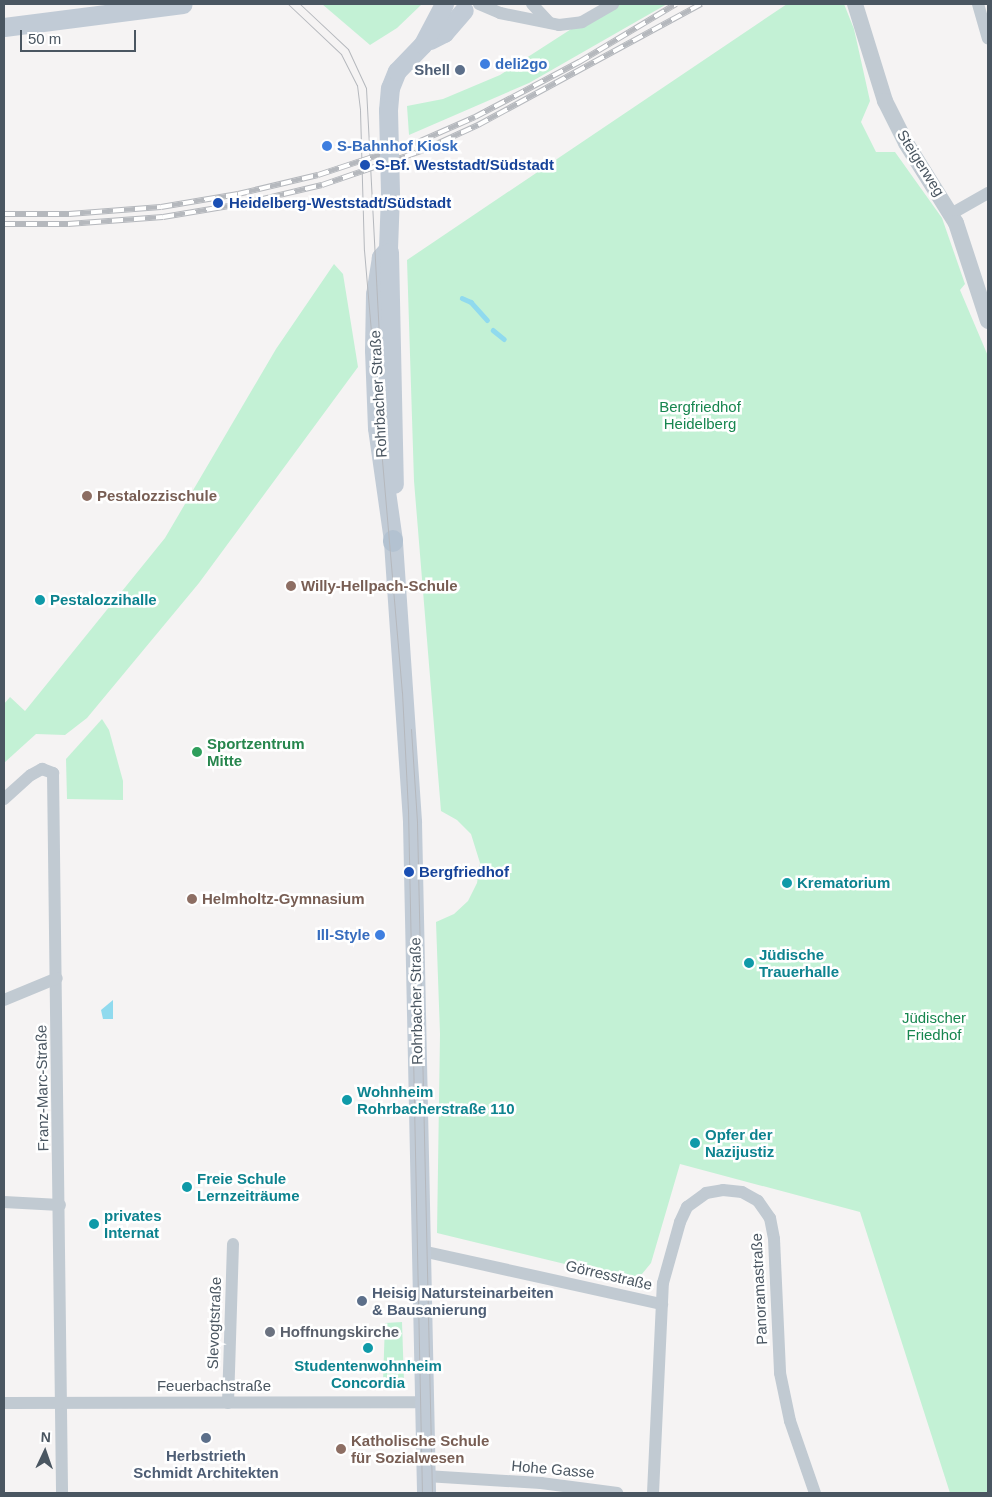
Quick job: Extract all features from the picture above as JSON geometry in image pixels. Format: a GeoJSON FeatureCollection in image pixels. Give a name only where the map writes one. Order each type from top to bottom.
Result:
{"type":"FeatureCollection","features":[{"type":"Feature","properties":{"kind":"main road"},"geometry":{"type":"LineString","coordinates":[[4,26],[183,4]]}},
{"type":"Feature","properties":{"kind":"main road","name":"Rohrbacher Straße"},"geometry":{"type":"LineString","coordinates":[[426,1485],[412,822],[393,541],[391,256],[388,249],[390,194],[388,110],[390,88],[397,71],[422,44],[444,33],[463,5]]}},
{"type":"Feature","properties":{"kind":"street"},"geometry":{"type":"LineString","coordinates":[[532,4],[548,22]]}},
{"type":"Feature","properties":{"kind":"street"},"geometry":{"type":"LineString","coordinates":[[463,5],[548,22],[582,22],[612,4]]}},
{"type":"Feature","properties":{"kind":"street","name":"Steigerweg"},"geometry":{"type":"LineString","coordinates":[[855,4],[885,101],[906,143],[951,214],[988,321]]}},
{"type":"Feature","properties":{"kind":"street"},"geometry":{"type":"LineString","coordinates":[[978,4],[988,40]]}},
{"type":"Feature","properties":{"kind":"street"},"geometry":{"type":"LineString","coordinates":[[951,214],[988,193]]}},
{"type":"Feature","properties":{"kind":"street","name":"Franz-Marc-Straße"},"geometry":{"type":"LineString","coordinates":[[4,799],[42,769],[53,773],[60,1205],[62,1493]]}},
{"type":"Feature","properties":{"kind":"street"},"geometry":{"type":"LineString","coordinates":[[4,1000],[57,978]]}},
{"type":"Feature","properties":{"kind":"street","name":"Panoramastraße"},"geometry":{"type":"LineString","coordinates":[[662,1304],[668,1266],[680,1222],[687,1207],[706,1193],[723,1190],[742,1192],[758,1201],[766,1210],[772,1228],[784,1394],[815,1493]]}},
{"type":"Feature","properties":{"kind":"street"},"geometry":{"type":"LineString","coordinates":[[4,1202],[60,1205]]}},
{"type":"Feature","properties":{"kind":"street","name":"Slevogtstraße"},"geometry":{"type":"LineString","coordinates":[[228,1403],[233,1244]]}},
{"type":"Feature","properties":{"kind":"street","name":"Görresstraße"},"geometry":{"type":"LineString","coordinates":[[422,1250],[662,1304],[653,1493]]}},
{"type":"Feature","properties":{"kind":"street","name":"Feuerbachstraße"},"geometry":{"type":"LineString","coordinates":[[4,1403],[424,1402]]}},
{"type":"Feature","properties":{"kind":"street","name":"Hohe Gasse"},"geometry":{"type":"LineString","coordinates":[[426,1485],[541,1483],[617,1493]]}},
{"type":"Feature","properties":{"kind":"green space"},"geometry":{"type":"Polygon","coordinates":[[[322,4],[421,5],[397,28],[370,45],[322,4]]]}},
{"type":"Feature","properties":{"kind":"green space"},"geometry":{"type":"Polygon","coordinates":[[[610,4],[667,4],[529,83],[409,135],[407,106],[443,99],[500,75],[610,4]]]}},
{"type":"Feature","properties":{"kind":"green space","name":"Bergfriedhof Heidelberg"},"geometry":{"type":"Polygon","coordinates":[[[787,4],[844,4],[854,29],[870,101],[861,122],[876,152],[895,152],[942,218],[965,284],[960,290],[988,356],[988,1493],[950,1493],[860,1212],[680,1164],[651,1263],[642,1274],[631,1280],[437,1233],[440,1034],[436,922],[454,914],[468,901],[477,883],[480,863],[471,834],[457,820],[441,811],[414,481],[407,260],[787,4]]]}},
{"type":"Feature","properties":{"kind":"green space"},"geometry":{"type":"Polygon","coordinates":[[[334,264],[343,274],[358,367],[199,583],[87,718],[65,735],[36,734],[4,763],[4,704],[10,697],[25,711],[165,538],[276,349],[334,264]]]}},
{"type":"Feature","properties":{"kind":"green space"},"geometry":{"type":"Polygon","coordinates":[[[102,719],[109,730],[123,781],[123,800],[67,799],[66,759],[102,719]]]}},
{"type":"Feature","properties":{"kind":"green space"},"geometry":{"type":"Polygon","coordinates":[[[402,1322],[404,1382],[383,1382],[385,1323],[402,1322]]]}},
{"type":"Feature","properties":{"kind":"water"},"geometry":{"type":"Polygon","coordinates":[[[113,1000],[113,1019],[103,1019],[101,1010],[113,1000]]]}},
{"type":"Feature","properties":{"kind":"waterway"},"geometry":{"type":"LineString","coordinates":[[462,298],[471,302],[487,320]]}},
{"type":"Feature","properties":{"kind":"waterway"},"geometry":{"type":"LineString","coordinates":[[493,330],[504,339]]}},
{"type":"Feature","properties":{"kind":"tram line"},"geometry":{"type":"LineString","coordinates":[[288,4],[341,54],[357,85],[360,110],[364,250],[402,692],[408,809],[422,1493]]}},
{"type":"Feature","properties":{"kind":"tram line"},"geometry":{"type":"LineString","coordinates":[[300,4],[348,49],[366,88],[379,332]]}},
{"type":"Feature","properties":{"kind":"tram line"},"geometry":{"type":"LineString","coordinates":[[411,729],[417,823],[432,1493]]}},
{"type":"Feature","properties":{"kind":"railway"},"geometry":{"type":"LineString","coordinates":[[4,214],[69,214],[161,207],[238,194],[318,175],[418,142],[475,117],[579,62],[676,4]]}},
{"type":"Feature","properties":{"kind":"railway"},"geometry":{"type":"LineString","coordinates":[[4,224],[68,224],[163,217],[241,204],[322,185],[421,151],[478,125],[701,4]]}},
{"type":"Feature","properties":{"kind":"place","name":"deli2go"},"geometry":{"type":"Point","coordinates":[485,64]}},
{"type":"Feature","properties":{"kind":"place","name":"Shell"},"geometry":{"type":"Point","coordinates":[460,70]}},
{"type":"Feature","properties":{"kind":"place","name":"S-Bahnhof Kiosk"},"geometry":{"type":"Point","coordinates":[327,146]}},
{"type":"Feature","properties":{"kind":"place","name":"S-Bf. Weststadt/Südstadt"},"geometry":{"type":"Point","coordinates":[365,165]}},
{"type":"Feature","properties":{"kind":"place","name":"Heidelberg-Weststadt/Südstadt"},"geometry":{"type":"Point","coordinates":[218,203]}},
{"type":"Feature","properties":{"kind":"place","name":"Pestalozzischule"},"geometry":{"type":"Point","coordinates":[87,496]}},
{"type":"Feature","properties":{"kind":"place","name":"Willy-Hellpach-Schule"},"geometry":{"type":"Point","coordinates":[291,586]}},
{"type":"Feature","properties":{"kind":"place","name":"Pestalozzihalle"},"geometry":{"type":"Point","coordinates":[40,600]}},
{"type":"Feature","properties":{"kind":"place","name":"Sportzentrum Mitte"},"geometry":{"type":"Point","coordinates":[197,752]}},
{"type":"Feature","properties":{"kind":"place","name":"Bergfriedhof"},"geometry":{"type":"Point","coordinates":[409,872]}},
{"type":"Feature","properties":{"kind":"place","name":"Krematorium"},"geometry":{"type":"Point","coordinates":[787,883]}},
{"type":"Feature","properties":{"kind":"place","name":"Helmholtz-Gymnasium"},"geometry":{"type":"Point","coordinates":[192,899]}},
{"type":"Feature","properties":{"kind":"place","name":"Ill-Style"},"geometry":{"type":"Point","coordinates":[380,935]}},
{"type":"Feature","properties":{"kind":"place","name":"Jüdische Trauerhalle"},"geometry":{"type":"Point","coordinates":[749,963]}},
{"type":"Feature","properties":{"kind":"place","name":"Wohnheim Rohrbacherstraße 110"},"geometry":{"type":"Point","coordinates":[347,1100]}},
{"type":"Feature","properties":{"kind":"place","name":"Opfer der Nazijustiz"},"geometry":{"type":"Point","coordinates":[695,1143]}},
{"type":"Feature","properties":{"kind":"place","name":"Freie Schule Lernzeiträume"},"geometry":{"type":"Point","coordinates":[187,1187]}},
{"type":"Feature","properties":{"kind":"place","name":"privates Internat"},"geometry":{"type":"Point","coordinates":[94,1224]}},
{"type":"Feature","properties":{"kind":"place","name":"Heisig Natursteinarbeiten & Bausanierung"},"geometry":{"type":"Point","coordinates":[362,1301]}},
{"type":"Feature","properties":{"kind":"place","name":"Hoffnungskirche"},"geometry":{"type":"Point","coordinates":[270,1332]}},
{"type":"Feature","properties":{"kind":"place","name":"Studentenwohnheim Concordia"},"geometry":{"type":"Point","coordinates":[368,1348]}},
{"type":"Feature","properties":{"kind":"place","name":"Herbstrieth Schmidt Architekten"},"geometry":{"type":"Point","coordinates":[206,1438]}},
{"type":"Feature","properties":{"kind":"place","name":"Katholische Schule für Sozialwesen"},"geometry":{"type":"Point","coordinates":[341,1449]}},
{"type":"Feature","properties":{"kind":"park label","name":"Jüdischer Friedhof"},"geometry":{"type":"Point","coordinates":[934,1026]}}]}
